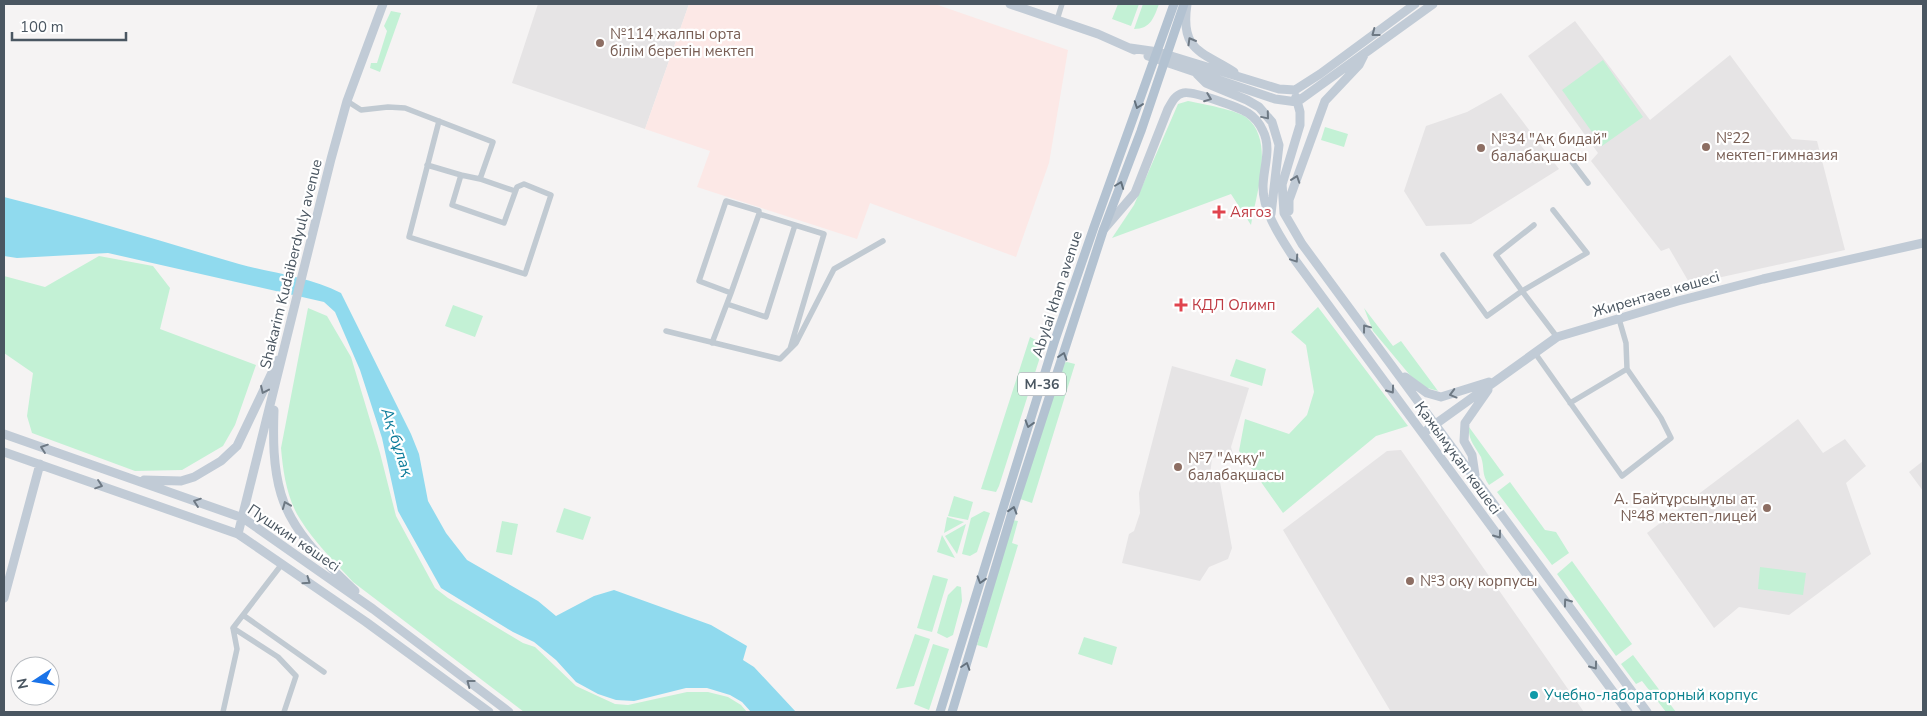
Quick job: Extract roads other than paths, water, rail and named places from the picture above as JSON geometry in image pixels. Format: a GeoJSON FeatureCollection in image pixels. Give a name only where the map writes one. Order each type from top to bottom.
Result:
{"type":"FeatureCollection","features":[{"type":"Feature","properties":{"kind":"main road","name":"Shakarim Kudaiberdyuly avenue"},"geometry":{"type":"LineString","coordinates":[[238,534],[306,257],[347,101],[383,4]]}},
{"type":"Feature","properties":{"kind":"main road"},"geometry":{"type":"LineString","coordinates":[[1010,4],[1098,34],[1130,48],[1279,89],[1295,90],[1320,74],[1415,4]]}},
{"type":"Feature","properties":{"kind":"main road","name":"Abylai khan avenue"},"geometry":{"type":"LineString","coordinates":[[952,712],[1014,506],[1161,57],[1174,4]]}},
{"type":"Feature","properties":{"kind":"main road"},"geometry":{"type":"LineString","coordinates":[[1185,4],[1185,28],[1194,47],[1202,54],[1244,78]]}},
{"type":"Feature","properties":{"kind":"main road","name":"Abylai khan avenue"},"geometry":{"type":"LineString","coordinates":[[940,712],[1055,340],[1094,227],[1161,57],[1185,4]]}},
{"type":"Feature","properties":{"kind":"main road"},"geometry":{"type":"LineString","coordinates":[[1161,57],[1196,73],[1275,100],[1297,102],[1364,56],[1433,4]]}},
{"type":"Feature","properties":{"kind":"main road"},"geometry":{"type":"LineString","coordinates":[[1291,227],[1289,200],[1325,101],[1364,56]]}},
{"type":"Feature","properties":{"kind":"main road"},"geometry":{"type":"LineString","coordinates":[[1196,73],[1206,83],[1259,107],[1272,122],[1279,146],[1271,217]]}},
{"type":"Feature","properties":{"kind":"main road"},"geometry":{"type":"LineString","coordinates":[[1271,217],[1300,124],[1300,112],[1295,90]]}},
{"type":"Feature","properties":{"kind":"main road","name":"Қажымұқан көшесі"},"geometry":{"type":"LineString","coordinates":[[1103,231],[1134,194],[1174,98],[1183,92],[1194,92],[1248,113],[1263,130],[1267,140],[1264,167],[1264,195],[1279,234],[1295,260],[1628,712]]}},
{"type":"Feature","properties":{"kind":"main road"},"geometry":{"type":"LineString","coordinates":[[1282,183],[1284,213],[1291,227]]}},
{"type":"Feature","properties":{"kind":"main road","name":"Қажымұқан көшесі"},"geometry":{"type":"LineString","coordinates":[[1291,227],[1647,712]]}},
{"type":"Feature","properties":{"kind":"main road","name":"Жирентаев көшесі"},"geometry":{"type":"LineString","coordinates":[[1422,433],[1557,337],[1763,279],[1923,243]]}},
{"type":"Feature","properties":{"kind":"main road"},"geometry":{"type":"LineString","coordinates":[[135,480],[181,481],[194,477],[221,461],[238,446],[284,346]]}},
{"type":"Feature","properties":{"kind":"main road"},"geometry":{"type":"LineString","coordinates":[[1399,373],[1427,393],[1441,397],[1496,381]]}},
{"type":"Feature","properties":{"kind":"main road"},"geometry":{"type":"LineString","coordinates":[[1476,478],[1472,455],[1464,441],[1465,424],[1496,381]]}},
{"type":"Feature","properties":{"kind":"main road"},"geometry":{"type":"LineString","coordinates":[[274,393],[276,465],[281,494],[289,514],[307,541],[373,609]]}},
{"type":"Feature","properties":{"kind":"main road","name":"Пушкин көшесі"},"geometry":{"type":"LineString","coordinates":[[4,434],[243,518],[373,609],[509,712]]}},
{"type":"Feature","properties":{"kind":"main road","name":"Пушкин көшесі"},"geometry":{"type":"LineString","coordinates":[[4,452],[238,534],[366,622],[489,712]]}},
{"type":"Feature","properties":{"kind":"main road"},"geometry":{"type":"LineString","coordinates":[[4,598],[40,464]]}},
{"type":"Feature","properties":{"kind":"street"},"geometry":{"type":"LineString","coordinates":[[1057,20],[1062,4]]}},
{"type":"Feature","properties":{"kind":"street"},"geometry":{"type":"LineString","coordinates":[[347,101],[362,110],[388,107],[405,108],[493,142],[480,179]]}},
{"type":"Feature","properties":{"kind":"street"},"geometry":{"type":"LineString","coordinates":[[438,121],[409,237],[525,274],[551,195],[524,184],[518,187],[504,223],[452,205],[461,175]]}},
{"type":"Feature","properties":{"kind":"street"},"geometry":{"type":"LineString","coordinates":[[1569,158],[1588,183]]}},
{"type":"Feature","properties":{"kind":"street"},"geometry":{"type":"LineString","coordinates":[[427,165],[480,179],[515,191]]}},
{"type":"Feature","properties":{"kind":"street"},"geometry":{"type":"LineString","coordinates":[[712,344],[731,293],[759,214],[759,210],[726,201],[699,281],[731,293]]}},
{"type":"Feature","properties":{"kind":"street"},"geometry":{"type":"LineString","coordinates":[[1443,256],[1488,316],[1522,292],[1587,253],[1553,210]]}},
{"type":"Feature","properties":{"kind":"street"},"geometry":{"type":"LineString","coordinates":[[759,214],[824,234],[790,349]]}},
{"type":"Feature","properties":{"kind":"street"},"geometry":{"type":"LineString","coordinates":[[727,304],[766,317],[794,225]]}},
{"type":"Feature","properties":{"kind":"street"},"geometry":{"type":"LineString","coordinates":[[1534,225],[1496,255],[1557,337]]}},
{"type":"Feature","properties":{"kind":"street"},"geometry":{"type":"LineString","coordinates":[[666,331],[712,344],[780,359],[796,343],[834,269],[883,240]]}},
{"type":"Feature","properties":{"kind":"street"},"geometry":{"type":"LineString","coordinates":[[1535,353],[1622,476],[1671,438],[1661,418],[1627,369],[1626,343],[1619,319]]}},
{"type":"Feature","properties":{"kind":"street"},"geometry":{"type":"LineString","coordinates":[[1570,403],[1627,369]]}},
{"type":"Feature","properties":{"kind":"street"},"geometry":{"type":"LineString","coordinates":[[223,712],[237,649],[233,628],[282,564]]}},
{"type":"Feature","properties":{"kind":"street"},"geometry":{"type":"LineString","coordinates":[[243,615],[324,672]]}},
{"type":"Feature","properties":{"kind":"street"},"geometry":{"type":"LineString","coordinates":[[233,628],[278,657],[296,676],[284,712]]}},
{"type":"Feature","properties":{"kind":"water","name":"Ақ-бұлақ"},"geometry":{"type":"Polygon","coordinates":[[[4,197],[239,264],[304,279],[341,293],[411,434],[419,454],[428,501],[446,533],[467,560],[538,601],[556,616],[594,596],[614,590],[711,625],[747,646],[743,660],[754,667],[796,712],[751,712],[742,702],[730,695],[707,688],[686,688],[634,701],[616,700],[598,694],[576,682],[556,660],[534,642],[513,632],[441,588],[398,511],[382,438],[360,370],[335,312],[324,302],[108,253],[17,258],[4,256],[4,197]]]}},
{"type":"Feature","properties":{"kind":"place","name":"№114 жалпы орта білім беретін мектеп"},"geometry":{"type":"Point","coordinates":[600,43]}},
{"type":"Feature","properties":{"kind":"place","name":"№22 мектеп-гимназия"},"geometry":{"type":"Point","coordinates":[1706,147]}},
{"type":"Feature","properties":{"kind":"place","name":"№34 \"Ақ бидай\" балабақшасы"},"geometry":{"type":"Point","coordinates":[1481,148]}},
{"type":"Feature","properties":{"kind":"place","name":"Аягоз"},"geometry":{"type":"Point","coordinates":[1219,212]}},
{"type":"Feature","properties":{"kind":"place","name":"КДЛ Олимп"},"geometry":{"type":"Point","coordinates":[1181,305]}},
{"type":"Feature","properties":{"kind":"place","name":"№7 \"Аққу\" балабақшасы"},"geometry":{"type":"Point","coordinates":[1178,467]}},
{"type":"Feature","properties":{"kind":"place","name":"А. Байтұрсынұлы ат. №48 мектеп-лицей"},"geometry":{"type":"Point","coordinates":[1767,508]}},
{"type":"Feature","properties":{"kind":"place","name":"№3 оқу корпусы"},"geometry":{"type":"Point","coordinates":[1410,581]}},
{"type":"Feature","properties":{"kind":"place","name":"Учебно-лабораторный корпус"},"geometry":{"type":"Point","coordinates":[1534,695]}}]}
